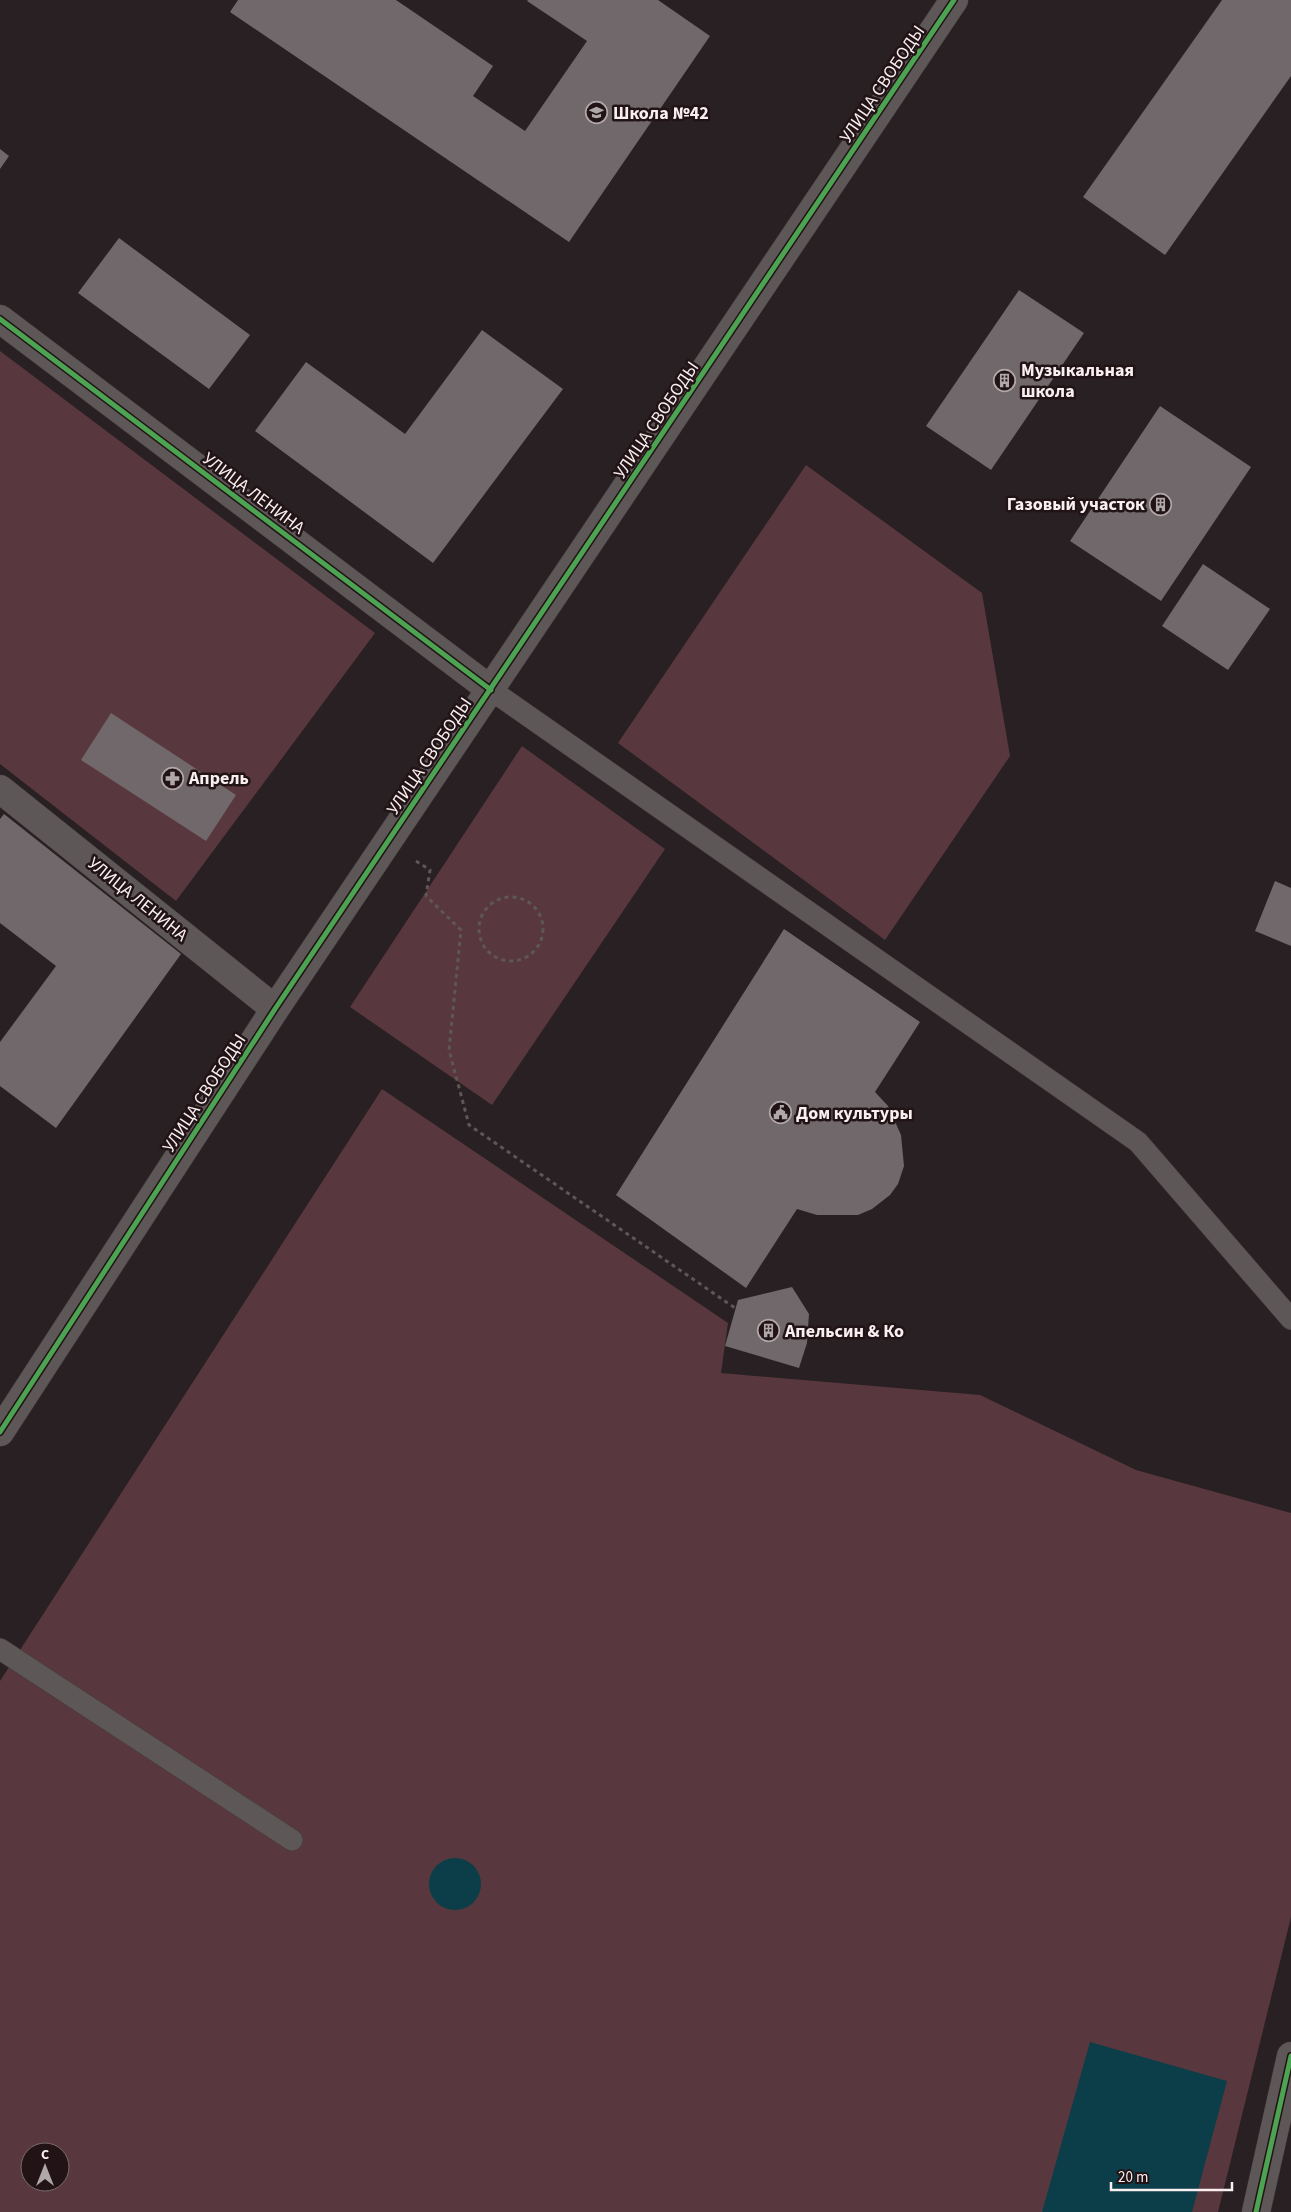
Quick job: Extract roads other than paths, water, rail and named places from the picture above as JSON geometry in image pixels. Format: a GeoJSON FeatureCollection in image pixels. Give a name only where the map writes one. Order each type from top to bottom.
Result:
{"type":"FeatureCollection","features":[{"type":"Feature","properties":{"kind":"street","name":"УЛИЦА СВОБОДЫ"},"geometry":{"type":"LineString","coordinates":[[0,1432],[275,1009],[954,0]]}},
{"type":"Feature","properties":{"kind":"street","name":"УЛИЦА ЛЕНИНА"},"geometry":{"type":"LineString","coordinates":[[0,319],[491,690]]}},
{"type":"Feature","properties":{"kind":"street","name":"УЛИЦА ЛЕНИНА"},"geometry":{"type":"LineString","coordinates":[[0,789],[275,1009]]}},
{"type":"Feature","properties":{"kind":"street"},"geometry":{"type":"LineString","coordinates":[[1256,2212],[1291,2056]]}},
{"type":"Feature","properties":{"kind":"lane"},"geometry":{"type":"LineString","coordinates":[[491,690],[1138,1142],[1291,1319]]}},
{"type":"Feature","properties":{"kind":"lane"},"geometry":{"type":"LineString","coordinates":[[0,1649],[292,1840]]}},
{"type":"Feature","properties":{"kind":"water"},"geometry":{"type":"Polygon","coordinates":[[[455,1858],[465,1860],[473,1866],[479,1874],[481,1884],[479,1894],[473,1902],[465,1908],[455,1910],[445,1908],[437,1902],[431,1894],[429,1884],[431,1874],[437,1866],[445,1860],[455,1858]]]}},
{"type":"Feature","properties":{"kind":"water"},"geometry":{"type":"Polygon","coordinates":[[[1090,2042],[1227,2081],[1192,2212],[1042,2212],[1090,2042]]]}},
{"type":"Feature","properties":{"kind":"place","name":"Школа №42"},"geometry":{"type":"Point","coordinates":[597,113]}},
{"type":"Feature","properties":{"kind":"place","name":"Музыкальная школа"},"geometry":{"type":"Point","coordinates":[1005,380]}},
{"type":"Feature","properties":{"kind":"place","name":"Газовый участок"},"geometry":{"type":"Point","coordinates":[1161,504]}},
{"type":"Feature","properties":{"kind":"place","name":"Апрель"},"geometry":{"type":"Point","coordinates":[173,778]}},
{"type":"Feature","properties":{"kind":"place","name":"Дом культуры"},"geometry":{"type":"Point","coordinates":[780,1113]}},
{"type":"Feature","properties":{"kind":"place","name":"Апельсин & Ко"},"geometry":{"type":"Point","coordinates":[769,1331]}}]}
